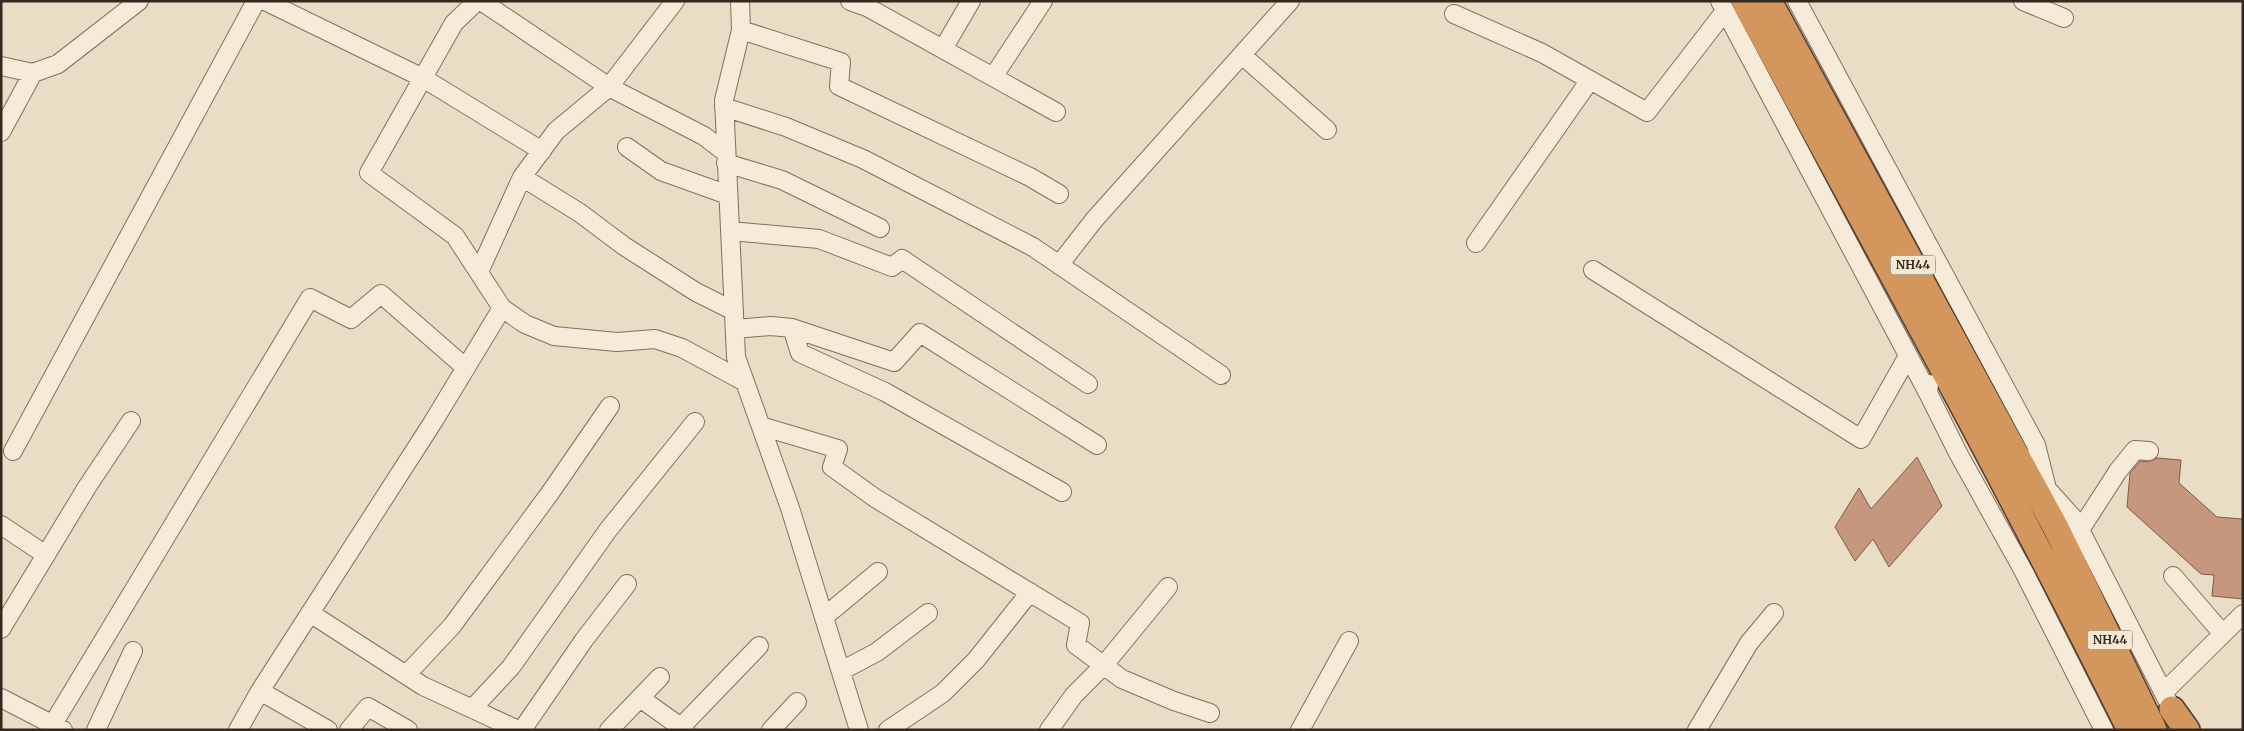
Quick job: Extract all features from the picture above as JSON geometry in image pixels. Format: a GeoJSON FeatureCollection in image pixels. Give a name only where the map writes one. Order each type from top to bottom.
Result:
{"type":"FeatureCollection","features":[{"type":"Feature","properties":{"kind":"highway","name":"NH44"},"geometry":{"type":"LineString","coordinates":[[1769,1],[2026,450],[2154,730]]}},
{"type":"Feature","properties":{"kind":"highway","name":"NH44"},"geometry":{"type":"LineString","coordinates":[[1730,4],[1931,344],[1956,391],[2065,538],[2130,730]]}},
{"type":"Feature","properties":{"kind":"highway"},"geometry":{"type":"LineString","coordinates":[[2173,711],[2187,730]]}},
{"type":"Feature","properties":{"kind":"street"},"geometry":{"type":"LineString","coordinates":[[1,66],[34,72],[58,64],[138,1]]}},
{"type":"Feature","properties":{"kind":"street"},"geometry":{"type":"LineString","coordinates":[[13,451],[256,1]]}},
{"type":"Feature","properties":{"kind":"street"},"geometry":{"type":"LineString","coordinates":[[265,1],[423,78],[542,150]]}},
{"type":"Feature","properties":{"kind":"street"},"geometry":{"type":"LineString","coordinates":[[477,1],[454,23],[369,174],[455,236],[502,308],[525,324],[554,336],[617,342],[655,339],[682,348],[745,382]]}},
{"type":"Feature","properties":{"kind":"street"},"geometry":{"type":"LineString","coordinates":[[482,1],[609,87],[704,136],[726,158],[782,180],[880,228]]}},
{"type":"Feature","properties":{"kind":"street"},"geometry":{"type":"LineString","coordinates":[[479,272],[522,177],[556,132],[609,87],[675,1]]}},
{"type":"Feature","properties":{"kind":"street"},"geometry":{"type":"LineString","coordinates":[[740,1],[740,30],[724,107],[736,357],[790,508],[859,730]]}},
{"type":"Feature","properties":{"kind":"street"},"geometry":{"type":"LineString","coordinates":[[850,1],[868,4],[943,49],[1056,112]]}},
{"type":"Feature","properties":{"kind":"street"},"geometry":{"type":"LineString","coordinates":[[943,49],[971,1]]}},
{"type":"Feature","properties":{"kind":"street"},"geometry":{"type":"LineString","coordinates":[[993,77],[1043,1]]}},
{"type":"Feature","properties":{"kind":"street"},"geometry":{"type":"LineString","coordinates":[[1059,266],[1094,220],[1290,1]]}},
{"type":"Feature","properties":{"kind":"street"},"geometry":{"type":"LineString","coordinates":[[1797,1],[2048,491],[2065,538],[2173,711],[2223,634],[2243,614]]}},
{"type":"Feature","properties":{"kind":"street"},"geometry":{"type":"LineString","coordinates":[[2023,1],[2064,18]]}},
{"type":"Feature","properties":{"kind":"street"},"geometry":{"type":"LineString","coordinates":[[1454,14],[1542,53],[1647,112],[1730,4],[1958,453],[2024,572],[2104,730]]}},
{"type":"Feature","properties":{"kind":"street"},"geometry":{"type":"LineString","coordinates":[[740,30],[840,62],[839,86],[1030,177],[1059,194]]}},
{"type":"Feature","properties":{"kind":"street"},"geometry":{"type":"LineString","coordinates":[[1242,55],[1327,130]]}},
{"type":"Feature","properties":{"kind":"street"},"geometry":{"type":"LineString","coordinates":[[1,132],[34,72]]}},
{"type":"Feature","properties":{"kind":"street"},"geometry":{"type":"LineString","coordinates":[[1476,243],[1590,80]]}},
{"type":"Feature","properties":{"kind":"street"},"geometry":{"type":"LineString","coordinates":[[724,107],[786,127],[863,160],[1032,247],[1221,375]]}},
{"type":"Feature","properties":{"kind":"street"},"geometry":{"type":"LineString","coordinates":[[627,147],[661,171],[728,195]]}},
{"type":"Feature","properties":{"kind":"street"},"geometry":{"type":"LineString","coordinates":[[522,177],[580,213],[624,246],[696,292],[734,311]]}},
{"type":"Feature","properties":{"kind":"street"},"geometry":{"type":"LineString","coordinates":[[730,231],[819,239],[892,267],[902,259],[1088,384]]}},
{"type":"Feature","properties":{"kind":"street"},"geometry":{"type":"LineString","coordinates":[[1593,270],[1861,439],[1906,351]]}},
{"type":"Feature","properties":{"kind":"street"},"geometry":{"type":"LineString","coordinates":[[1,698],[58,727],[310,298],[351,319],[381,294],[466,368]]}},
{"type":"Feature","properties":{"kind":"street"},"geometry":{"type":"LineString","coordinates":[[238,730],[260,691],[466,368],[502,308]]}},
{"type":"Feature","properties":{"kind":"street"},"geometry":{"type":"LineString","coordinates":[[734,328],[771,326],[792,328],[894,362],[920,333],[1097,445]]}},
{"type":"Feature","properties":{"kind":"street"},"geometry":{"type":"LineString","coordinates":[[792,328],[800,354],[885,392],[1062,492]]}},
{"type":"Feature","properties":{"kind":"street"},"geometry":{"type":"LineString","coordinates":[[1928,394],[1931,344]]}},
{"type":"Feature","properties":{"kind":"street"},"geometry":{"type":"LineString","coordinates":[[1906,351],[1956,391]]}},
{"type":"Feature","properties":{"kind":"street"},"geometry":{"type":"LineString","coordinates":[[406,675],[452,626],[550,493],[610,406]]}},
{"type":"Feature","properties":{"kind":"street"},"geometry":{"type":"LineString","coordinates":[[1,629],[87,487],[131,421]]}},
{"type":"Feature","properties":{"kind":"street"},"geometry":{"type":"LineString","coordinates":[[472,709],[511,667],[608,530],[695,422]]}},
{"type":"Feature","properties":{"kind":"street"},"geometry":{"type":"LineString","coordinates":[[761,426],[838,449],[832,467],[875,498],[1080,623],[1076,644],[1104,666],[1122,678],[1174,701],[1210,713]]}},
{"type":"Feature","properties":{"kind":"street"},"geometry":{"type":"LineString","coordinates":[[2065,538],[2135,450],[2149,450]]}},
{"type":"Feature","properties":{"kind":"street"},"geometry":{"type":"LineString","coordinates":[[1,525],[46,555]]}},
{"type":"Feature","properties":{"kind":"street"},"geometry":{"type":"LineString","coordinates":[[824,617],[878,572]]}},
{"type":"Feature","properties":{"kind":"street"},"geometry":{"type":"LineString","coordinates":[[2173,576],[2223,634]]}},
{"type":"Feature","properties":{"kind":"street"},"geometry":{"type":"LineString","coordinates":[[310,613],[423,686],[520,730],[584,640],[627,584]]}},
{"type":"Feature","properties":{"kind":"street"},"geometry":{"type":"LineString","coordinates":[[1048,730],[1074,695],[1104,666],[1168,587]]}},
{"type":"Feature","properties":{"kind":"street"},"geometry":{"type":"LineString","coordinates":[[888,730],[943,693],[976,660],[1030,592]]}},
{"type":"Feature","properties":{"kind":"street"},"geometry":{"type":"LineString","coordinates":[[841,671],[877,652],[928,613]]}},
{"type":"Feature","properties":{"kind":"street"},"geometry":{"type":"LineString","coordinates":[[1697,730],[1749,643],[1774,613]]}},
{"type":"Feature","properties":{"kind":"street"},"geometry":{"type":"LineString","coordinates":[[1300,730],[1349,641]]}},
{"type":"Feature","properties":{"kind":"street"},"geometry":{"type":"LineString","coordinates":[[640,698],[683,728],[759,646]]}},
{"type":"Feature","properties":{"kind":"street"},"geometry":{"type":"LineString","coordinates":[[96,730],[133,651]]}},
{"type":"Feature","properties":{"kind":"street"},"geometry":{"type":"LineString","coordinates":[[609,730],[660,677]]}},
{"type":"Feature","properties":{"kind":"street"},"geometry":{"type":"LineString","coordinates":[[260,691],[328,730]]}},
{"type":"Feature","properties":{"kind":"street"},"geometry":{"type":"LineString","coordinates":[[771,730],[797,702]]}},
{"type":"Feature","properties":{"kind":"street"},"geometry":{"type":"LineString","coordinates":[[349,730],[368,707],[408,730]]}},
{"type":"Feature","properties":{"kind":"building"},"geometry":{"type":"Polygon","coordinates":[[[1917,457],[1942,506],[1889,567],[1873,539],[1855,561],[1835,527],[1859,488],[1871,509],[1917,457]]]}},
{"type":"Feature","properties":{"kind":"building"},"geometry":{"type":"Polygon","coordinates":[[[2157,458],[2181,460],[2179,483],[2217,517],[2243,519],[2243,599],[2212,596],[2214,575],[2201,574],[2127,507],[2130,473],[2140,461],[2149,462],[2157,458]]]}}]}
